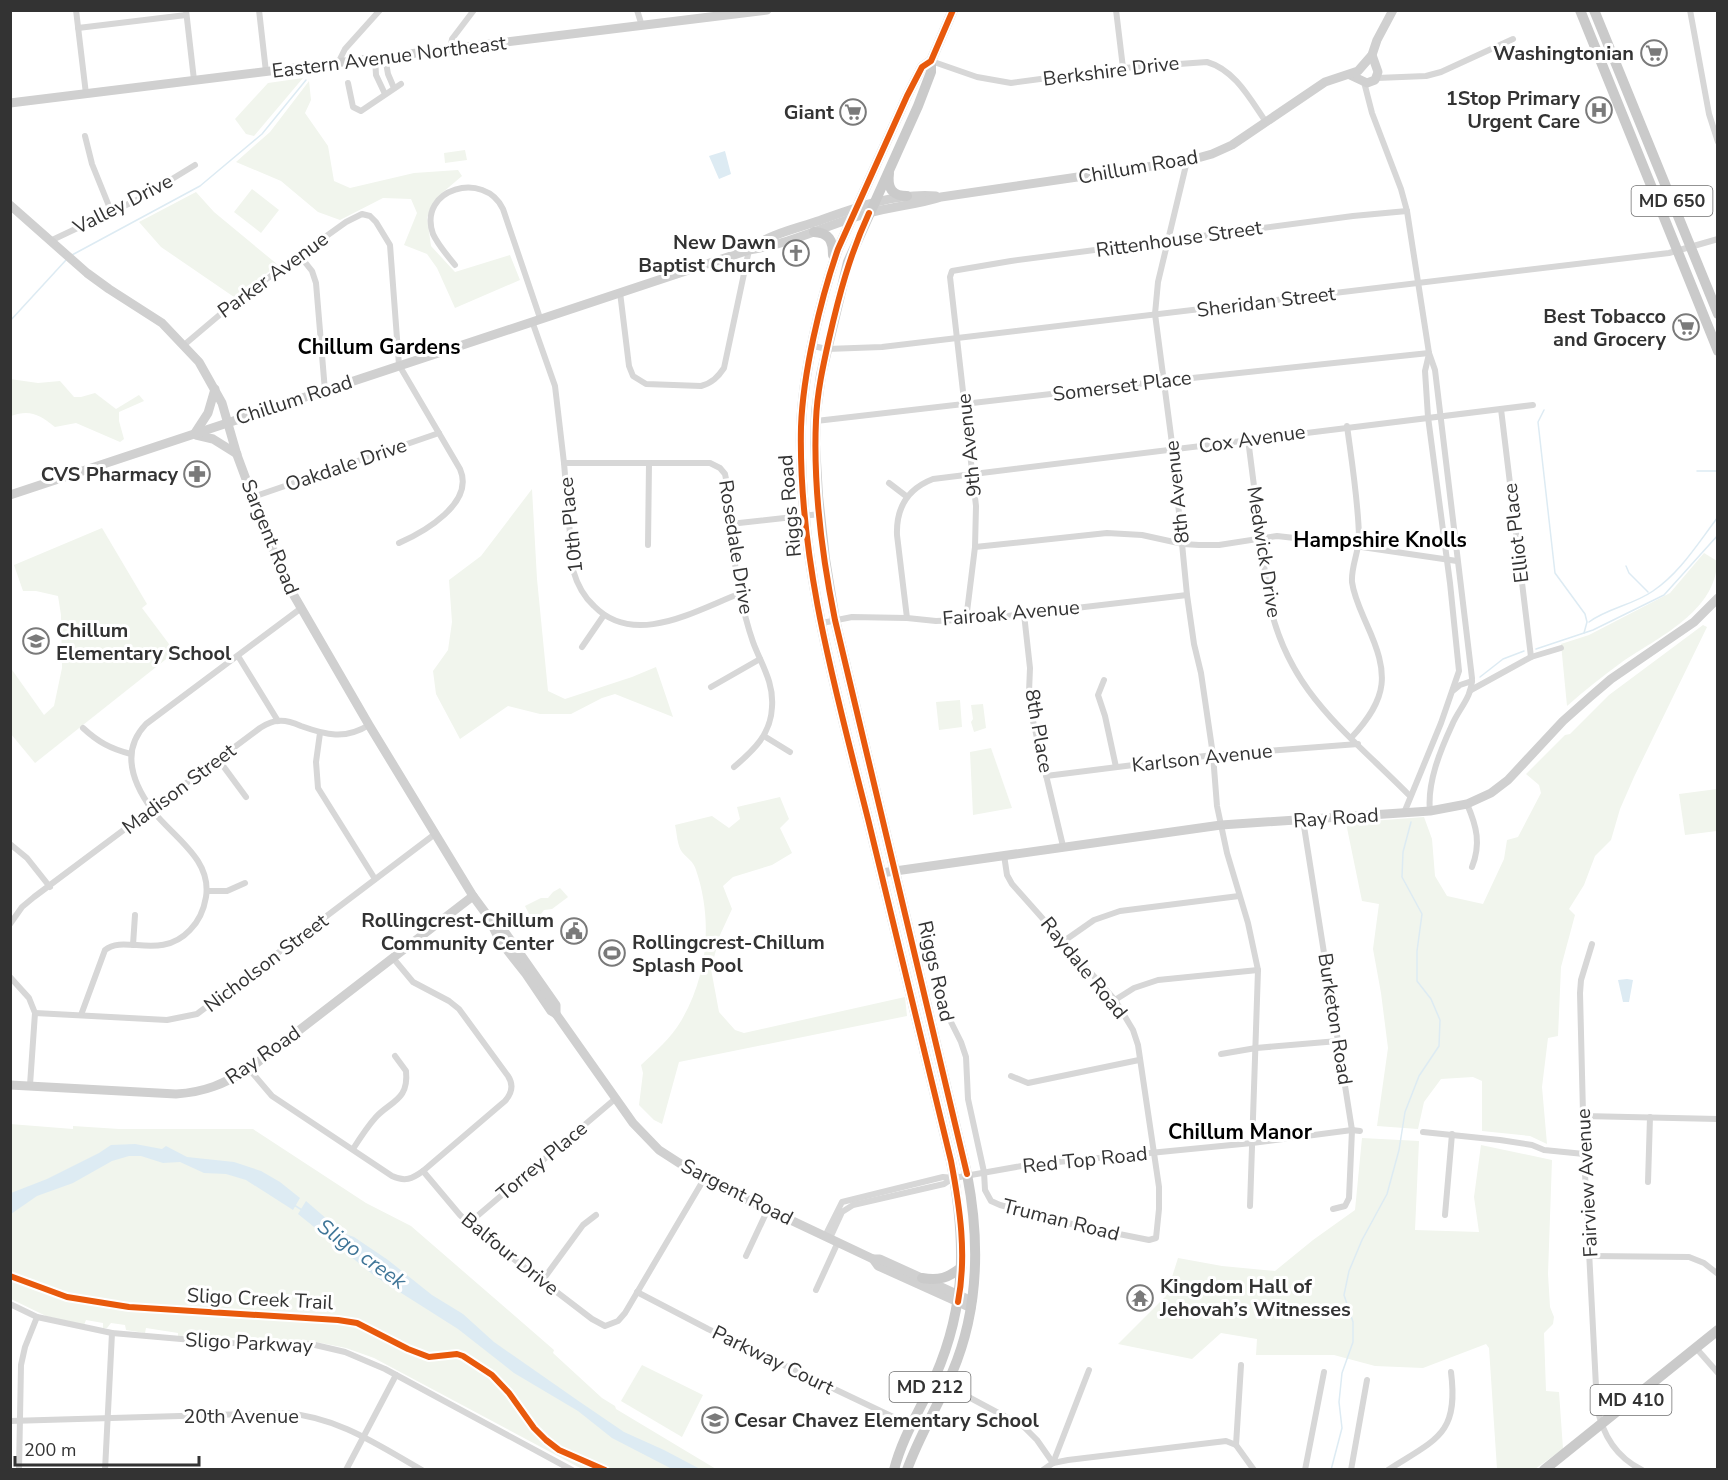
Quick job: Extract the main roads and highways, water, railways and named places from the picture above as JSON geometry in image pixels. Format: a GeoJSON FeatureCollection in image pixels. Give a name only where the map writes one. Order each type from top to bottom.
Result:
{"type":"FeatureCollection","features":[{"type":"Feature","properties":{"kind":"main road","name":"MD 650"},"geometry":{"type":"LineString","coordinates":[[1580,10],[1718,351]]}},
{"type":"Feature","properties":{"kind":"main road","name":"MD 650"},"geometry":{"type":"LineString","coordinates":[[1594,10],[1718,314]]}},
{"type":"Feature","properties":{"kind":"main road","name":"Riggs Road"},"geometry":{"type":"LineString","coordinates":[[907,1470],[922,1431],[946,1385],[962,1345],[975,1274],[976,1230],[967,1174],[835,620],[820,514],[816,421],[821,375],[846,269],[918,106],[931,72],[931,61],[951,12]]}},
{"type":"Feature","properties":{"kind":"main road","name":"Riggs Road"},"geometry":{"type":"LineString","coordinates":[[894,1470],[901,1444],[938,1370],[949,1340],[959,1299],[962,1268],[961,1224],[954,1178],[822,623],[805,515],[801,426],[813,346],[832,266],[850,220],[907,96],[922,67],[931,61]]}},
{"type":"Feature","properties":{"kind":"main road"},"geometry":{"type":"LineString","coordinates":[[890,167],[888,180],[892,192],[900,196],[907,196]]}},
{"type":"Feature","properties":{"kind":"main road"},"geometry":{"type":"LineString","coordinates":[[814,232],[823,233],[832,242],[832,266]]}},
{"type":"Feature","properties":{"kind":"main road"},"geometry":{"type":"LineString","coordinates":[[922,1278],[935,1280],[948,1277],[962,1268]]}},
{"type":"Feature","properties":{"kind":"main road","name":"MD 410"},"geometry":{"type":"LineString","coordinates":[[1544,1470],[1718,1330]]}},
{"type":"Feature","properties":{"kind":"water"},"geometry":{"type":"Polygon","coordinates":[[[725,151],[731,174],[719,179],[709,156],[725,151]]]}},
{"type":"Feature","properties":{"kind":"water"},"geometry":{"type":"Polygon","coordinates":[[[1618,980],[1633,980],[1629,1002],[1623,1002],[1618,980]]]}},
{"type":"Feature","properties":{"kind":"water"},"geometry":{"type":"Polygon","coordinates":[[[135,1144],[162,1149],[166,1146],[187,1157],[234,1162],[261,1171],[300,1198],[293,1210],[246,1180],[226,1174],[204,1173],[180,1162],[163,1163],[141,1156],[129,1156],[112,1161],[73,1183],[37,1196],[11,1214],[11,1193],[47,1179],[111,1145],[135,1144]]]}},
{"type":"Feature","properties":{"kind":"water"},"geometry":{"type":"Polygon","coordinates":[[[306,1201],[343,1233],[354,1237],[388,1260],[432,1295],[463,1314],[494,1342],[624,1432],[700,1469],[672,1469],[612,1438],[578,1411],[514,1373],[458,1329],[376,1277],[298,1214],[306,1201]]]}},
{"type":"Feature","properties":{"kind":"waterway"},"geometry":{"type":"LineString","coordinates":[[72,255],[200,186],[262,134],[306,80]]}},
{"type":"Feature","properties":{"kind":"waterway"},"geometry":{"type":"LineString","coordinates":[[10,321],[66,260]]}},
{"type":"Feature","properties":{"kind":"waterway"},"geometry":{"type":"LineString","coordinates":[[1544,410],[1538,422],[1555,573],[1585,614],[1587,622],[1584,633]]}},
{"type":"Feature","properties":{"kind":"waterway"},"geometry":{"type":"LineString","coordinates":[[1697,471],[1718,471]]}},
{"type":"Feature","properties":{"kind":"waterway"},"geometry":{"type":"LineString","coordinates":[[1589,622],[1604,613],[1645,596],[1663,584],[1688,557],[1718,517]]}},
{"type":"Feature","properties":{"kind":"waterway"},"geometry":{"type":"LineString","coordinates":[[1536,649],[1593,630],[1664,595],[1718,535]]}},
{"type":"Feature","properties":{"kind":"waterway"},"geometry":{"type":"LineString","coordinates":[[1626,566],[1629,573],[1648,592]]}},
{"type":"Feature","properties":{"kind":"waterway"},"geometry":{"type":"LineString","coordinates":[[1480,677],[1503,659],[1524,651]]}},
{"type":"Feature","properties":{"kind":"waterway"},"geometry":{"type":"LineString","coordinates":[[1331,1470],[1342,1428],[1339,1402],[1342,1373],[1353,1342],[1353,1322],[1344,1295],[1349,1271],[1362,1240],[1387,1194],[1399,1150],[1405,1112],[1419,1076],[1439,1046],[1440,1020],[1431,999],[1417,981],[1417,951],[1422,914],[1402,877],[1403,852],[1411,822]]}},
{"type":"Feature","properties":{"kind":"waterway","name":"Sligo creek"},"geometry":{"type":"LineString","coordinates":[[294,1205],[302,1210]]}},
{"type":"Feature","properties":{"kind":"place","name":"Washingtonian"},"geometry":{"type":"Point","coordinates":[1654,53]}},
{"type":"Feature","properties":{"kind":"place","name":"1Stop Primary Urgent Care"},"geometry":{"type":"Point","coordinates":[1599,110]}},
{"type":"Feature","properties":{"kind":"place","name":"Giant"},"geometry":{"type":"Point","coordinates":[853,112]}},
{"type":"Feature","properties":{"kind":"place","name":"New Dawn Baptist Church"},"geometry":{"type":"Point","coordinates":[796,253]}},
{"type":"Feature","properties":{"kind":"place","name":"Best Tobacco and Grocery"},"geometry":{"type":"Point","coordinates":[1686,327]}},
{"type":"Feature","properties":{"kind":"place","name":"CVS Pharmacy"},"geometry":{"type":"Point","coordinates":[197,474]}},
{"type":"Feature","properties":{"kind":"place","name":"Chillum Elementary School"},"geometry":{"type":"Point","coordinates":[36,641]}},
{"type":"Feature","properties":{"kind":"place","name":"Rollingcrest-Chillum Community Center"},"geometry":{"type":"Point","coordinates":[574,931]}},
{"type":"Feature","properties":{"kind":"place","name":"Rollingcrest-Chillum Splash Pool"},"geometry":{"type":"Point","coordinates":[612,953]}},
{"type":"Feature","properties":{"kind":"place","name":"Kingdom Hall of Jehovah’s Witnesses"},"geometry":{"type":"Point","coordinates":[1140,1298]}},
{"type":"Feature","properties":{"kind":"place","name":"Cesar Chavez Elementary School"},"geometry":{"type":"Point","coordinates":[715,1420]}},
{"type":"Feature","properties":{"kind":"district","name":"Chillum Gardens"},"geometry":{"type":"Point","coordinates":[379,347]}},
{"type":"Feature","properties":{"kind":"district","name":"Hampshire Knolls"},"geometry":{"type":"Point","coordinates":[1380,540]}},
{"type":"Feature","properties":{"kind":"district","name":"Chillum Manor"},"geometry":{"type":"Point","coordinates":[1240,1132]}}]}
